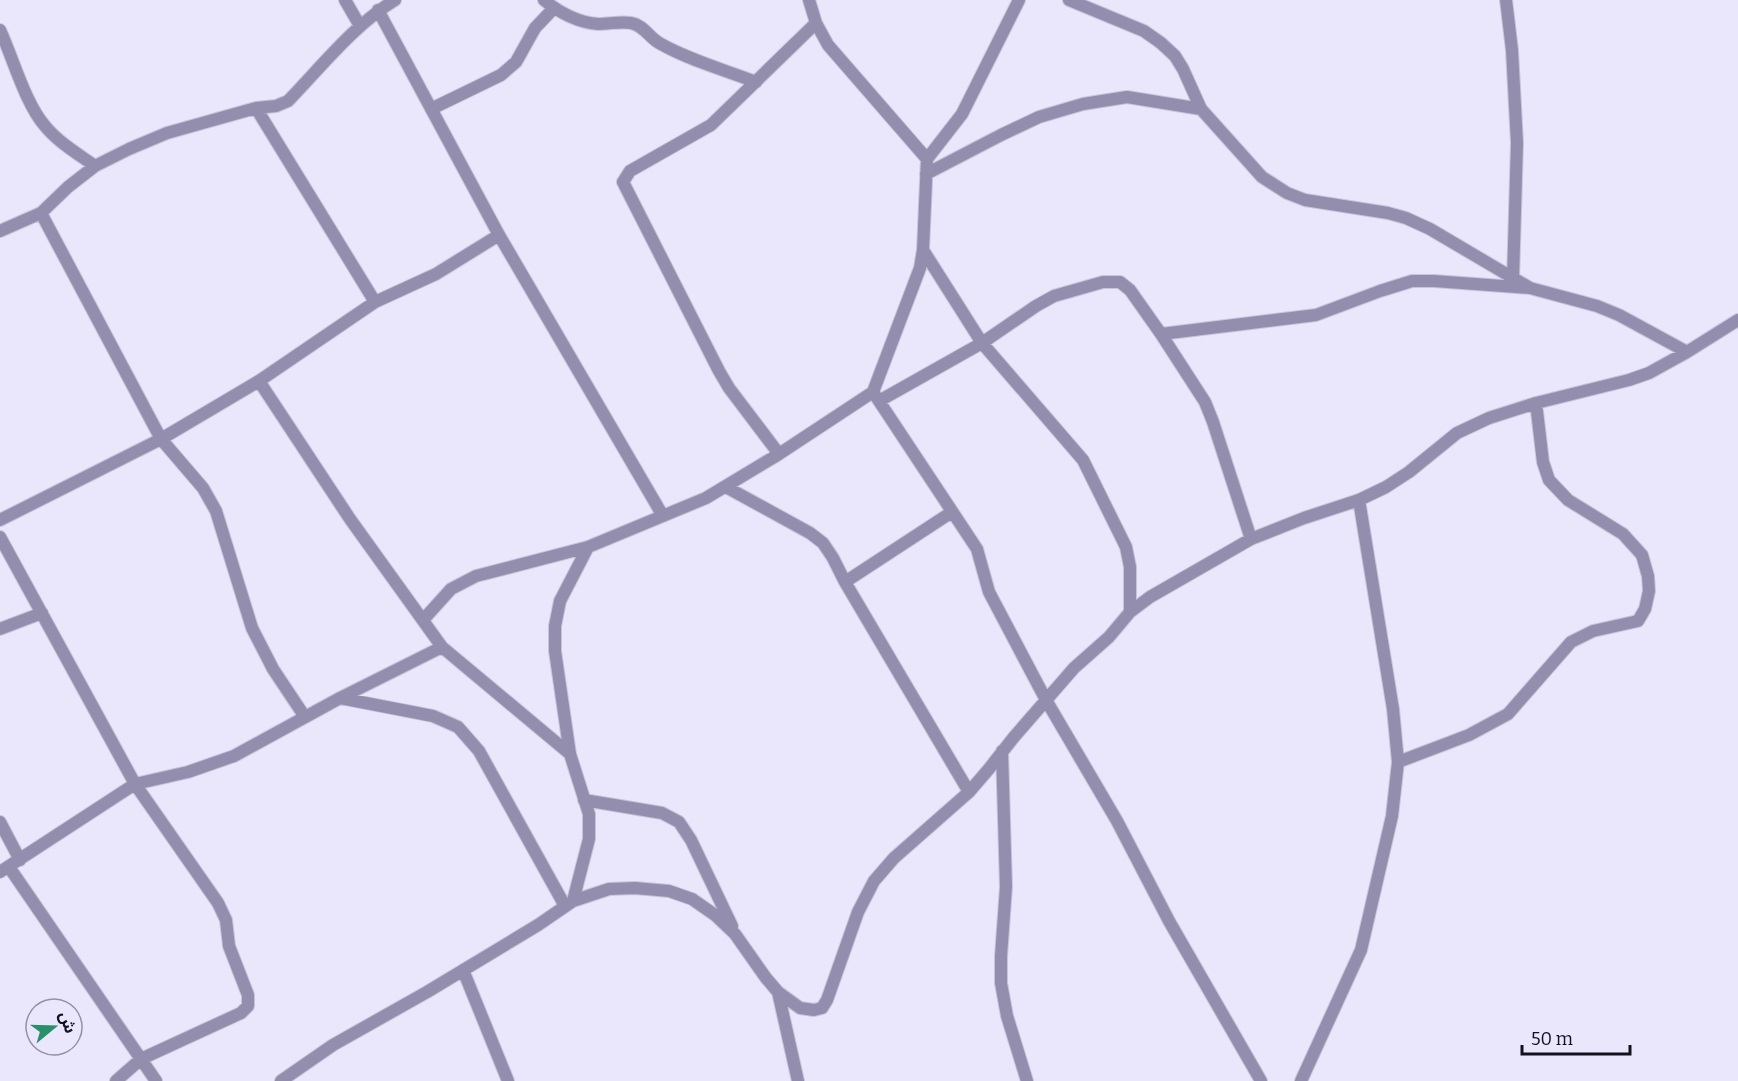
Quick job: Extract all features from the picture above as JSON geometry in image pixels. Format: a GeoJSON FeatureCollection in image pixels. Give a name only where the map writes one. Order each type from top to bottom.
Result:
{"type":"FeatureCollection","features":[{"type":"Feature","properties":{"kind":"street"},"geometry":{"type":"LineString","coordinates":[[345,0],[360,26]]}},
{"type":"Feature","properties":{"kind":"street"},"geometry":{"type":"LineString","coordinates":[[0,231],[41,213],[68,187],[95,166],[129,149],[167,133],[288,101],[360,26],[378,10],[396,0]]}},
{"type":"Feature","properties":{"kind":"street"},"geometry":{"type":"LineString","coordinates":[[808,0],[816,23],[828,45],[927,159]]}},
{"type":"Feature","properties":{"kind":"street"},"geometry":{"type":"LineString","coordinates":[[876,396],[920,268],[923,250],[927,159],[962,114],[1019,0]]}},
{"type":"Feature","properties":{"kind":"street"},"geometry":{"type":"LineString","coordinates":[[1069,0],[1144,31],[1161,43],[1175,56],[1183,69],[1201,109],[1262,177],[1287,193],[1305,200],[1406,218],[1430,229],[1530,288]]}},
{"type":"Feature","properties":{"kind":"street"},"geometry":{"type":"LineString","coordinates":[[1506,0],[1512,50],[1517,142],[1513,279]]}},
{"type":"Feature","properties":{"kind":"street"},"geometry":{"type":"LineString","coordinates":[[431,110],[501,75],[516,62],[549,4],[585,22],[631,23],[642,28],[658,43],[674,51],[756,82]]}},
{"type":"Feature","properties":{"kind":"street"},"geometry":{"type":"LineString","coordinates":[[378,10],[499,235],[663,516]]}},
{"type":"Feature","properties":{"kind":"street"},"geometry":{"type":"LineString","coordinates":[[779,454],[729,388],[623,182],[630,171],[711,125],[816,23]]}},
{"type":"Feature","properties":{"kind":"street"},"geometry":{"type":"LineString","coordinates":[[0,30],[33,109],[44,125],[95,166]]}},
{"type":"Feature","properties":{"kind":"street"},"geometry":{"type":"LineString","coordinates":[[926,174],[1039,117],[1083,104],[1127,98],[1201,109]]}},
{"type":"Feature","properties":{"kind":"street"},"geometry":{"type":"LineString","coordinates":[[256,108],[375,302]]}},
{"type":"Feature","properties":{"kind":"street"},"geometry":{"type":"LineString","coordinates":[[41,213],[161,439],[203,488],[216,511],[252,627],[273,669],[305,717]]}},
{"type":"Feature","properties":{"kind":"street"},"geometry":{"type":"LineString","coordinates":[[0,520],[161,439],[259,381],[375,302],[436,274],[499,235]]}},
{"type":"Feature","properties":{"kind":"street"},"geometry":{"type":"LineString","coordinates":[[923,250],[982,343],[1083,460],[1126,547],[1130,567],[1130,612]]}},
{"type":"Feature","properties":{"kind":"street"},"geometry":{"type":"LineString","coordinates":[[1161,334],[1316,315],[1412,281],[1434,281],[1530,288],[1597,306],[1687,352]]}},
{"type":"Feature","properties":{"kind":"street"},"geometry":{"type":"LineString","coordinates":[[423,620],[451,589],[462,582],[476,576],[588,548],[706,498],[876,396],[982,343],[1054,296],[1103,282],[1120,282],[1130,290],[1205,402],[1251,539]]}},
{"type":"Feature","properties":{"kind":"street"},"geometry":{"type":"LineString","coordinates":[[584,801],[662,813],[679,822],[691,840],[735,934],[766,978],[778,992],[800,1008],[814,1010],[822,1008],[827,1000],[858,912],[874,881],[894,858],[969,792],[1074,668],[1109,637],[1130,612],[1150,597],[1251,539],[1359,500],[1386,487],[1409,472],[1457,433],[1489,418],[1536,403],[1649,373],[1738,320]]}},
{"type":"Feature","properties":{"kind":"street"},"geometry":{"type":"LineString","coordinates":[[259,381],[350,519],[442,647],[570,754]]}},
{"type":"Feature","properties":{"kind":"street"},"geometry":{"type":"LineString","coordinates":[[876,396],[977,549],[988,592],[1046,700],[1117,821],[1169,921],[1261,1081]]}},
{"type":"Feature","properties":{"kind":"street"},"geometry":{"type":"LineString","coordinates":[[1398,762],[1469,735],[1508,714],[1571,642],[1593,631],[1638,621],[1645,609],[1649,591],[1648,576],[1641,555],[1623,534],[1568,500],[1550,480],[1543,462],[1536,403]]}},
{"type":"Feature","properties":{"kind":"street"},"geometry":{"type":"LineString","coordinates":[[726,487],[823,543],[969,792]]}},
{"type":"Feature","properties":{"kind":"street"},"geometry":{"type":"LineString","coordinates":[[1301,1081],[1361,950],[1392,816],[1398,762],[1393,709],[1359,500]]}},
{"type":"Feature","properties":{"kind":"street"},"geometry":{"type":"LineString","coordinates":[[845,582],[952,512]]}},
{"type":"Feature","properties":{"kind":"street"},"geometry":{"type":"LineString","coordinates":[[0,537],[135,784],[218,903],[225,920],[229,946],[248,995],[248,1006],[241,1013],[141,1059],[116,1081]]}},
{"type":"Feature","properties":{"kind":"street"},"geometry":{"type":"LineString","coordinates":[[569,903],[589,839],[589,814],[570,754],[555,651],[555,626],[560,601],[588,548]]}},
{"type":"Feature","properties":{"kind":"street"},"geometry":{"type":"LineString","coordinates":[[0,629],[42,613]]}},
{"type":"Feature","properties":{"kind":"street"},"geometry":{"type":"LineString","coordinates":[[156,1081],[4,870],[135,784],[188,772],[234,756],[340,698],[442,647]]}},
{"type":"Feature","properties":{"kind":"street"},"geometry":{"type":"LineString","coordinates":[[340,698],[433,716],[458,728],[479,751],[569,903]]}},
{"type":"Feature","properties":{"kind":"street"},"geometry":{"type":"LineString","coordinates":[[1002,751],[1006,887],[1001,983],[1007,1016],[1027,1081]]}},
{"type":"Feature","properties":{"kind":"street"},"geometry":{"type":"LineString","coordinates":[[0,822],[20,860]]}},
{"type":"Feature","properties":{"kind":"street"},"geometry":{"type":"LineString","coordinates":[[281,1081],[333,1045],[428,992],[530,930],[569,903],[609,889],[635,888],[669,891],[692,899],[715,915],[735,934]]}},
{"type":"Feature","properties":{"kind":"street"},"geometry":{"type":"LineString","coordinates":[[462,970],[508,1081]]}},
{"type":"Feature","properties":{"kind":"street"},"geometry":{"type":"LineString","coordinates":[[778,992],[798,1081]]}}]}
